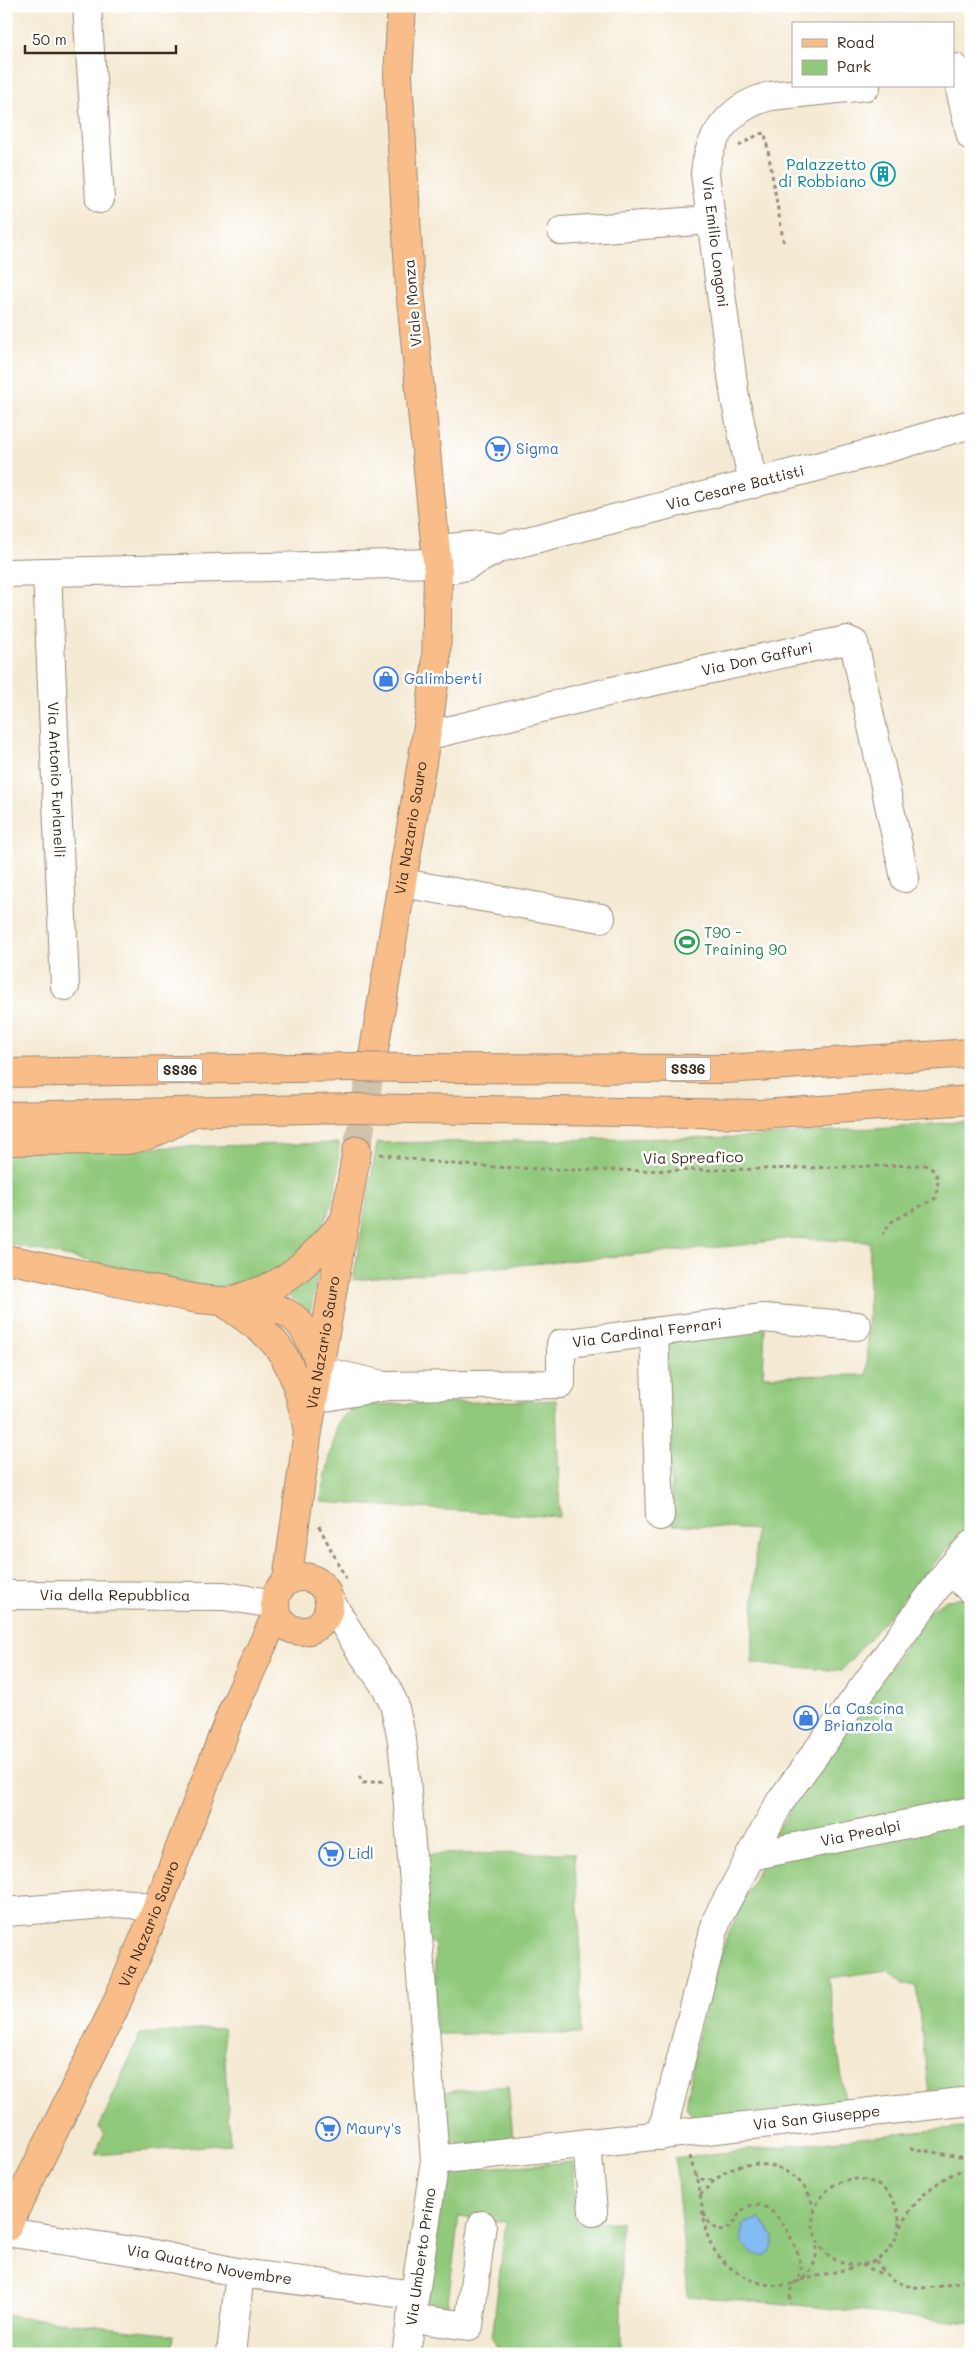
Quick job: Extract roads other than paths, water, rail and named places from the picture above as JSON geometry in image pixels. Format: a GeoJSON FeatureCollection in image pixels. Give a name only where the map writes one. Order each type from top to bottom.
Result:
{"type":"FeatureCollection","features":[{"type":"Feature","properties":{"kind":"main road","name":"Viale Monza"},"geometry":{"type":"LineString","coordinates":[[402,6],[398,75],[410,280],[438,571]]}},
{"type":"Feature","properties":{"kind":"main road","name":"Via Nazario Sauro"},"geometry":{"type":"LineString","coordinates":[[364,1062],[402,883],[426,736],[436,667],[438,571]]}},
{"type":"Feature","properties":{"kind":"main road","name":"SS36"},"geometry":{"type":"LineString","coordinates":[[6,1073],[364,1062],[404,1068],[726,1069],[971,1053]]}},
{"type":"Feature","properties":{"kind":"main road"},"geometry":{"type":"LineString","coordinates":[[6,1116],[353,1108],[760,1114],[971,1100]]}},
{"type":"Feature","properties":{"kind":"main road"},"geometry":{"type":"LineString","coordinates":[[6,1141],[127,1140],[146,1137],[162,1131],[192,1112]]}},
{"type":"Feature","properties":{"kind":"main road","name":"Via Nazario Sauro"},"geometry":{"type":"LineString","coordinates":[[317,1333],[345,1221],[357,1150]]}},
{"type":"Feature","properties":{"kind":"main road"},"geometry":{"type":"LineString","coordinates":[[225,1303],[268,1288],[287,1277],[312,1256],[345,1221]]}},
{"type":"Feature","properties":{"kind":"main road"},"geometry":{"type":"LineString","coordinates":[[6,1258],[225,1303],[264,1305],[281,1310],[299,1324],[317,1333]]}},
{"type":"Feature","properties":{"kind":"main road"},"geometry":{"type":"LineString","coordinates":[[225,1303],[269,1336],[286,1362],[295,1380],[308,1431]]}},
{"type":"Feature","properties":{"kind":"main road"},"geometry":{"type":"LineString","coordinates":[[269,1336],[291,1340],[317,1333]]}},
{"type":"Feature","properties":{"kind":"main road"},"geometry":{"type":"LineString","coordinates":[[317,1333],[319,1367]]}},
{"type":"Feature","properties":{"kind":"main road","name":"Via Nazario Sauro"},"geometry":{"type":"LineString","coordinates":[[6,2228],[114,2009],[156,1910],[232,1712],[256,1661],[298,1602],[294,1536],[308,1431],[319,1367]]}},
{"type":"Feature","properties":{"kind":"street"},"geometry":{"type":"LineString","coordinates":[[87,6],[100,199]]}},
{"type":"Feature","properties":{"kind":"street"},"geometry":{"type":"LineString","coordinates":[[960,66],[971,136]]}},
{"type":"Feature","properties":{"kind":"street","name":"Via Emilio Longoni"},"geometry":{"type":"LineString","coordinates":[[752,484],[735,398],[705,174],[706,160],[717,132],[735,112],[756,100],[771,96],[847,88]]}},
{"type":"Feature","properties":{"kind":"street"},"geometry":{"type":"LineString","coordinates":[[562,231],[711,220]]}},
{"type":"Feature","properties":{"kind":"street","name":"Via Cesare Battisti"},"geometry":{"type":"LineString","coordinates":[[438,571],[482,545],[500,548],[752,484],[971,424]]}},
{"type":"Feature","properties":{"kind":"street"},"geometry":{"type":"LineString","coordinates":[[6,573],[438,571]]}},
{"type":"Feature","properties":{"kind":"street","name":"Via Antonio Furlanelli"},"geometry":{"type":"LineString","coordinates":[[47,572],[65,986]]}},
{"type":"Feature","properties":{"kind":"street","name":"Via Don Gaffuri"},"geometry":{"type":"LineString","coordinates":[[426,736],[641,684],[847,640],[854,643],[905,878]]}},
{"type":"Feature","properties":{"kind":"street"},"geometry":{"type":"LineString","coordinates":[[402,883],[600,918]]}},
{"type":"Feature","properties":{"kind":"street","name":"Via Cardinal Ferrari"},"geometry":{"type":"LineString","coordinates":[[314,1399],[387,1386],[562,1384],[561,1344],[763,1318],[857,1326]]}},
{"type":"Feature","properties":{"kind":"street"},"geometry":{"type":"LineString","coordinates":[[654,1332],[660,1516]]}},
{"type":"Feature","properties":{"kind":"street","name":"Via Cardinal Ferrari"},"geometry":{"type":"LineString","coordinates":[[319,1367],[387,1386]]}},
{"type":"Feature","properties":{"kind":"street"},"geometry":{"type":"LineString","coordinates":[[674,2135],[718,1919],[780,1802],[949,1570],[971,1545]]}},
{"type":"Feature","properties":{"kind":"street"},"geometry":{"type":"LineString","coordinates":[[949,1570],[971,1590]]}},
{"type":"Feature","properties":{"kind":"street","name":"Via della Repubblica"},"geometry":{"type":"LineString","coordinates":[[6,1595],[224,1596],[298,1602]]}},
{"type":"Feature","properties":{"kind":"street","name":"Via Umberto Primo"},"geometry":{"type":"LineString","coordinates":[[298,1602],[358,1647],[386,1687],[394,1704],[402,1740],[413,1852],[435,2160],[406,2354]]}},
{"type":"Feature","properties":{"kind":"street","name":"Via Prealpi"},"geometry":{"type":"LineString","coordinates":[[751,1856],[971,1811]]}},
{"type":"Feature","properties":{"kind":"street"},"geometry":{"type":"LineString","coordinates":[[6,1912],[117,1903],[132,1904],[156,1910]]}},
{"type":"Feature","properties":{"kind":"street","name":"Via San Giuseppe"},"geometry":{"type":"LineString","coordinates":[[435,2160],[971,2101]]}},
{"type":"Feature","properties":{"kind":"street"},"geometry":{"type":"LineString","coordinates":[[587,2143],[593,2212]]}},
{"type":"Feature","properties":{"kind":"street","name":"Via Quattro Novembre"},"geometry":{"type":"LineString","coordinates":[[6,2232],[152,2254],[240,2274],[413,2307],[470,2326],[482,2224]]}},
{"type":"Feature","properties":{"kind":"street"},"geometry":{"type":"LineString","coordinates":[[231,2354],[240,2274]]}},
{"type":"Feature","properties":{"kind":"water"},"geometry":{"type":"Polygon","coordinates":[[[760,2218],[774,2236],[770,2251],[762,2256],[751,2251],[741,2240],[744,2224],[760,2218]]]}},
{"type":"Feature","properties":{"kind":"tunnel"},"geometry":{"type":"LineString","coordinates":[[357,1150],[373,1056]]}},
{"type":"Feature","properties":{"kind":"place","name":"Palazzetto di Robbiano"},"geometry":{"type":"Point","coordinates":[883,174]}},
{"type":"Feature","properties":{"kind":"place","name":"Sigma"},"geometry":{"type":"Point","coordinates":[498,449]}},
{"type":"Feature","properties":{"kind":"place","name":"Galimberti"},"geometry":{"type":"Point","coordinates":[386,679]}},
{"type":"Feature","properties":{"kind":"place","name":"T90 - Training 90"},"geometry":{"type":"Point","coordinates":[687,942]}},
{"type":"Feature","properties":{"kind":"place","name":"La Cascina Brianzola"},"geometry":{"type":"Point","coordinates":[806,1718]}},
{"type":"Feature","properties":{"kind":"place","name":"Lidl"},"geometry":{"type":"Point","coordinates":[331,1854]}},
{"type":"Feature","properties":{"kind":"place","name":"Maury's"},"geometry":{"type":"Point","coordinates":[328,2129]}}]}
